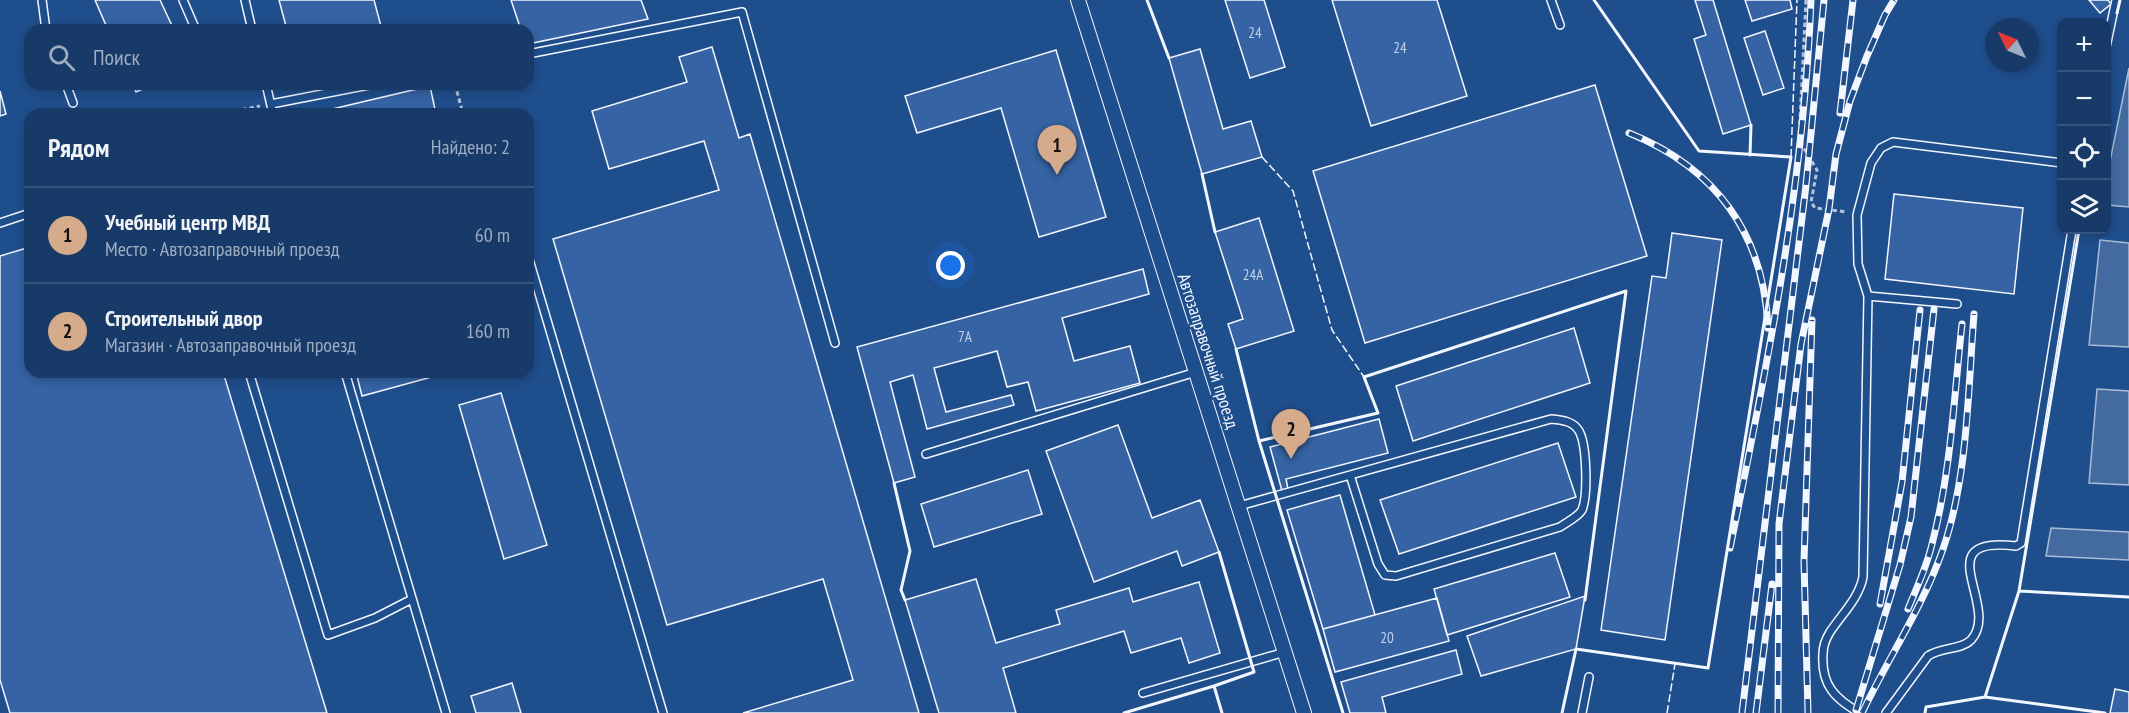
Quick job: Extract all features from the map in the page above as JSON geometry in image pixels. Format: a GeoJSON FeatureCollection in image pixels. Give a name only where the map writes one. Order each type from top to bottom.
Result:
{"type":"FeatureCollection","features":[{"type":"Feature","properties":{"kind":"street","name":"Автозаправочный проезд"},"geometry":{"type":"LineString","coordinates":[[1078,0],[1304,713]]}},
{"type":"Feature","properties":{"kind":"lane"},"geometry":{"type":"LineString","coordinates":[[42,0],[45,24]]}},
{"type":"Feature","properties":{"kind":"lane"},"geometry":{"type":"LineString","coordinates":[[183,0],[193,24]]}},
{"type":"Feature","properties":{"kind":"lane"},"geometry":{"type":"LineString","coordinates":[[245,0],[251,24]]}},
{"type":"Feature","properties":{"kind":"lane"},"geometry":{"type":"LineString","coordinates":[[1551,0],[1560,25]]}},
{"type":"Feature","properties":{"kind":"lane"},"geometry":{"type":"LineString","coordinates":[[2111,24],[2116,0]]}},
{"type":"Feature","properties":{"kind":"lane"},"geometry":{"type":"LineString","coordinates":[[534,53],[742,12],[835,343]]}},
{"type":"Feature","properties":{"kind":"lane"},"geometry":{"type":"LineString","coordinates":[[68,90],[73,103]]}},
{"type":"Feature","properties":{"kind":"lane"},"geometry":{"type":"LineString","coordinates":[[268,90],[272,108]]}},
{"type":"Feature","properties":{"kind":"lane"},"geometry":{"type":"LineString","coordinates":[[271,104],[343,90]]}},
{"type":"Feature","properties":{"kind":"lane"},"geometry":{"type":"LineString","coordinates":[[1860,713],[1842,702],[1831,690],[1824,679],[1822,665],[1824,645],[1828,635],[1857,595],[1863,577],[1868,296],[1858,264],[1857,215],[1871,163],[1881,148],[1893,142],[2057,163]]}},
{"type":"Feature","properties":{"kind":"lane"},"geometry":{"type":"LineString","coordinates":[[0,223],[24,215]]}},
{"type":"Feature","properties":{"kind":"lane"},"geometry":{"type":"LineString","coordinates":[[1886,713],[1928,656],[1937,650],[1962,646],[1971,640],[1976,632],[1979,619],[1969,567],[1973,553],[1983,546],[1998,544],[2016,546],[2020,543],[2071,234]]}},
{"type":"Feature","properties":{"kind":"lane"},"geometry":{"type":"LineString","coordinates":[[534,276],[663,713]]}},
{"type":"Feature","properties":{"kind":"lane"},"geometry":{"type":"LineString","coordinates":[[1868,296],[1957,304]]}},
{"type":"Feature","properties":{"kind":"lane"},"geometry":{"type":"LineString","coordinates":[[926,454],[1196,372]]}},
{"type":"Feature","properties":{"kind":"lane"},"geometry":{"type":"LineString","coordinates":[[251,378],[328,635],[375,618],[412,599]]}},
{"type":"Feature","properties":{"kind":"lane"},"geometry":{"type":"LineString","coordinates":[[347,378],[446,713]]}},
{"type":"Feature","properties":{"kind":"lane"},"geometry":{"type":"LineString","coordinates":[[1239,506],[1350,475],[1551,419],[1568,421],[1579,430],[1584,445],[1585,500],[1581,513],[1560,527],[1396,576],[1385,574],[1378,564],[1350,475]]}},
{"type":"Feature","properties":{"kind":"lane"},"geometry":{"type":"LineString","coordinates":[[1143,693],[1285,652]]}},
{"type":"Feature","properties":{"kind":"lane"},"geometry":{"type":"LineString","coordinates":[[1582,713],[1590,676]]}},
{"type":"Feature","properties":{"kind":"path"},"geometry":{"type":"LineString","coordinates":[[1806,0],[1799,140],[1817,170],[1811,202],[1815,208],[1829,208],[1857,215]]}},
{"type":"Feature","properties":{"kind":"path"},"geometry":{"type":"LineString","coordinates":[[456,90],[461,108]]}},
{"type":"Feature","properties":{"kind":"path"},"geometry":{"type":"LineString","coordinates":[[251,108],[271,104]]}},
{"type":"Feature","properties":{"kind":"water"},"geometry":{"type":"Polygon","coordinates":[[[2129,68],[2129,207],[2111,205],[2111,156],[2129,68]]]}},
{"type":"Feature","properties":{"kind":"water"},"geometry":{"type":"Polygon","coordinates":[[[2100,240],[2129,243],[2129,347],[2089,345],[2100,240]]]}},
{"type":"Feature","properties":{"kind":"water"},"geometry":{"type":"Polygon","coordinates":[[[2097,389],[2129,391],[2129,485],[2089,483],[2097,389]]]}},
{"type":"Feature","properties":{"kind":"water"},"geometry":{"type":"Polygon","coordinates":[[[2051,528],[2129,532],[2129,560],[2046,556],[2051,528]]]}},
{"type":"Feature","properties":{"kind":"building"},"geometry":{"type":"Polygon","coordinates":[[[95,0],[160,0],[171,24],[105,24],[95,0]]]}},
{"type":"Feature","properties":{"kind":"building"},"geometry":{"type":"Polygon","coordinates":[[[279,0],[374,0],[380,24],[285,24],[279,0]]]}},
{"type":"Feature","properties":{"kind":"building"},"geometry":{"type":"Polygon","coordinates":[[[511,0],[641,0],[648,19],[534,43],[534,24],[519,24],[511,0]]]}},
{"type":"Feature","properties":{"kind":"building"},"geometry":{"type":"Polygon","coordinates":[[[1225,0],[1264,0],[1285,67],[1250,78],[1225,0]]]}},
{"type":"Feature","properties":{"kind":"building"},"geometry":{"type":"Polygon","coordinates":[[[1332,0],[1437,0],[1467,96],[1371,126],[1332,0]]]}},
{"type":"Feature","properties":{"kind":"building"},"geometry":{"type":"Polygon","coordinates":[[[1695,0],[1713,0],[1751,125],[1723,134],[1694,39],[1706,35],[1695,0]]]}},
{"type":"Feature","properties":{"kind":"building"},"geometry":{"type":"Polygon","coordinates":[[[1745,0],[1790,0],[1792,9],[1752,21],[1745,0]]]}},
{"type":"Feature","properties":{"kind":"building"},"geometry":{"type":"Polygon","coordinates":[[[2089,0],[2108,0],[2111,4],[2100,13],[2089,0]]]}},
{"type":"Feature","properties":{"kind":"building"},"geometry":{"type":"Polygon","coordinates":[[[1765,31],[1784,88],[1763,95],[1744,38],[1765,31]]]}},
{"type":"Feature","properties":{"kind":"building"},"geometry":{"type":"Polygon","coordinates":[[[712,47],[739,138],[750,134],[919,713],[743,713],[853,680],[823,579],[667,625],[553,239],[719,190],[704,141],[609,169],[592,111],[687,82],[679,57],[712,47]]]}},
{"type":"Feature","properties":{"kind":"building"},"geometry":{"type":"Polygon","coordinates":[[[1200,49],[1223,129],[1251,121],[1262,157],[1202,174],[1169,58],[1200,49]]]}},
{"type":"Feature","properties":{"kind":"building"},"geometry":{"type":"Polygon","coordinates":[[[1056,50],[1106,217],[1039,237],[1001,108],[917,133],[905,96],[1056,50]]]}},
{"type":"Feature","properties":{"kind":"building"},"geometry":{"type":"Polygon","coordinates":[[[1595,85],[1647,256],[1365,343],[1313,171],[1595,85]]]}},
{"type":"Feature","properties":{"kind":"building"},"geometry":{"type":"Polygon","coordinates":[[[413,90],[431,90],[435,108],[336,108],[413,90]]]}},
{"type":"Feature","properties":{"kind":"building"},"geometry":{"type":"Polygon","coordinates":[[[0,91],[6,114],[0,116],[0,91]]]}},
{"type":"Feature","properties":{"kind":"building"},"geometry":{"type":"Polygon","coordinates":[[[1894,194],[2023,208],[2014,294],[1885,279],[1894,194]]]}},
{"type":"Feature","properties":{"kind":"building"},"geometry":{"type":"Polygon","coordinates":[[[1259,218],[1294,331],[1236,349],[1228,324],[1243,319],[1215,232],[1259,218]]]}},
{"type":"Feature","properties":{"kind":"building"},"geometry":{"type":"Polygon","coordinates":[[[1672,233],[1722,240],[1665,640],[1601,630],[1652,276],[1666,278],[1672,233]]]}},
{"type":"Feature","properties":{"kind":"building"},"geometry":{"type":"Polygon","coordinates":[[[24,249],[24,378],[225,378],[327,713],[10,713],[0,680],[0,256],[24,249]]]}},
{"type":"Feature","properties":{"kind":"building"},"geometry":{"type":"Polygon","coordinates":[[[1143,269],[1149,294],[1062,318],[1074,361],[1130,346],[1140,383],[1036,411],[1028,382],[1007,387],[997,351],[934,368],[946,412],[1011,395],[1014,405],[927,429],[913,375],[890,382],[915,477],[894,483],[857,347],[1143,269]]]}},
{"type":"Feature","properties":{"kind":"building"},"geometry":{"type":"Polygon","coordinates":[[[1574,328],[1590,383],[1413,441],[1396,386],[1574,328]]]}},
{"type":"Feature","properties":{"kind":"building"},"geometry":{"type":"Polygon","coordinates":[[[358,378],[428,378],[362,396],[358,378]]]}},
{"type":"Feature","properties":{"kind":"building"},"geometry":{"type":"Polygon","coordinates":[[[501,393],[547,545],[504,559],[459,405],[501,393]]]}},
{"type":"Feature","properties":{"kind":"building"},"geometry":{"type":"Polygon","coordinates":[[[1379,419],[1388,453],[1286,479],[1288,489],[1282,491],[1270,447],[1379,419]]]}},
{"type":"Feature","properties":{"kind":"building"},"geometry":{"type":"Polygon","coordinates":[[[1118,425],[1152,518],[1200,500],[1219,552],[1182,566],[1177,551],[1094,582],[1046,451],[1118,425]]]}},
{"type":"Feature","properties":{"kind":"building"},"geometry":{"type":"Polygon","coordinates":[[[1558,443],[1576,497],[1399,554],[1380,500],[1558,443]]]}},
{"type":"Feature","properties":{"kind":"building"},"geometry":{"type":"Polygon","coordinates":[[[1028,470],[1042,514],[934,547],[921,504],[1028,470]]]}},
{"type":"Feature","properties":{"kind":"building"},"geometry":{"type":"Polygon","coordinates":[[[1340,495],[1375,615],[1323,629],[1287,510],[1340,495]]]}},
{"type":"Feature","properties":{"kind":"building"},"geometry":{"type":"Polygon","coordinates":[[[1555,553],[1570,597],[1447,635],[1434,589],[1555,553]]]}},
{"type":"Feature","properties":{"kind":"building"},"geometry":{"type":"Polygon","coordinates":[[[976,579],[996,643],[1060,624],[1056,610],[1129,588],[1133,602],[1199,582],[1220,653],[1189,663],[1181,638],[1131,653],[1124,631],[1003,668],[1016,713],[939,713],[905,600],[976,579]]]}},
{"type":"Feature","properties":{"kind":"building"},"geometry":{"type":"Polygon","coordinates":[[[1585,596],[1576,649],[1481,676],[1467,636],[1585,596]]]}},
{"type":"Feature","properties":{"kind":"building"},"geometry":{"type":"Polygon","coordinates":[[[1437,598],[1449,641],[1335,672],[1323,629],[1437,598]]]}},
{"type":"Feature","properties":{"kind":"building"},"geometry":{"type":"Polygon","coordinates":[[[1456,650],[1462,674],[1382,697],[1386,713],[1350,713],[1341,682],[1456,650]]]}},
{"type":"Feature","properties":{"kind":"building"},"geometry":{"type":"Polygon","coordinates":[[[512,683],[521,713],[476,713],[471,696],[512,683]]]}},
{"type":"Feature","properties":{"kind":"building"},"geometry":{"type":"Polygon","coordinates":[[[2115,689],[2129,692],[2129,713],[2110,713],[2115,689]]]}},
{"type":"Feature","properties":{"kind":"railway"},"geometry":{"type":"LineString","coordinates":[[1730,548],[1782,276],[1801,138],[1811,0]]}},
{"type":"Feature","properties":{"kind":"railway"},"geometry":{"type":"LineString","coordinates":[[1742,713],[1806,185],[1824,0]]}},
{"type":"Feature","properties":{"kind":"railway"},"geometry":{"type":"LineString","coordinates":[[1840,113],[1853,0]]}},
{"type":"Feature","properties":{"kind":"railway"},"geometry":{"type":"LineString","coordinates":[[1778,713],[1779,524],[1801,344],[1829,209],[1836,154],[1850,101],[1867,56],[1894,0]]}},
{"type":"Feature","properties":{"kind":"railway"},"geometry":{"type":"LineString","coordinates":[[1629,133],[1660,148],[1687,165],[1710,185],[1730,208],[1745,234],[1757,263],[1768,328]]}},
{"type":"Feature","properties":{"kind":"railway"},"geometry":{"type":"LineString","coordinates":[[1856,710],[1900,565],[1911,517],[1934,309]]}},
{"type":"Feature","properties":{"kind":"railway"},"geometry":{"type":"LineString","coordinates":[[1880,604],[1902,482],[1920,310]]}},
{"type":"Feature","properties":{"kind":"railway"},"geometry":{"type":"LineString","coordinates":[[1862,713],[1926,591],[1943,549],[1951,521],[1958,493],[1966,433],[1974,314]]}},
{"type":"Feature","properties":{"kind":"railway"},"geometry":{"type":"LineString","coordinates":[[1808,713],[1804,561],[1812,320]]}},
{"type":"Feature","properties":{"kind":"railway"},"geometry":{"type":"LineString","coordinates":[[1908,609],[1927,560],[1944,490],[1962,324]]}},
{"type":"Feature","properties":{"kind":"railway"},"geometry":{"type":"LineString","coordinates":[[1756,713],[1772,584]]}},
{"type":"Feature","properties":{"kind":"fence"},"geometry":{"type":"LineString","coordinates":[[1791,157],[1797,0]]}},
{"type":"Feature","properties":{"kind":"fence"},"geometry":{"type":"LineString","coordinates":[[1262,157],[1293,191],[1332,330],[1364,377]]}},
{"type":"Feature","properties":{"kind":"fence"},"geometry":{"type":"LineString","coordinates":[[1667,713],[1675,664]]}},
{"type":"Feature","properties":{"kind":"wall"},"geometry":{"type":"LineString","coordinates":[[1147,0],[1169,58]]}},
{"type":"Feature","properties":{"kind":"wall"},"geometry":{"type":"LineString","coordinates":[[1562,713],[1576,649],[1708,668],[1791,157],[1699,151],[1594,0]]}},
{"type":"Feature","properties":{"kind":"wall"},"geometry":{"type":"LineString","coordinates":[[2117,13],[2120,0]]}},
{"type":"Feature","properties":{"kind":"wall"},"geometry":{"type":"LineString","coordinates":[[1750,155],[1751,125]]}},
{"type":"Feature","properties":{"kind":"wall"},"geometry":{"type":"LineString","coordinates":[[1202,174],[1215,232]]}},
{"type":"Feature","properties":{"kind":"wall"},"geometry":{"type":"LineString","coordinates":[[1925,713],[1926,707],[1985,697],[2019,591],[2078,234]]}},
{"type":"Feature","properties":{"kind":"wall"},"geometry":{"type":"LineString","coordinates":[[1259,441],[1378,413],[1364,377],[1626,291],[1585,600]]}},
{"type":"Feature","properties":{"kind":"wall"},"geometry":{"type":"LineString","coordinates":[[1236,349],[1259,441],[1343,713]]}},
{"type":"Feature","properties":{"kind":"wall"},"geometry":{"type":"LineString","coordinates":[[894,483],[910,551],[901,590],[905,600]]}},
{"type":"Feature","properties":{"kind":"wall"},"geometry":{"type":"LineString","coordinates":[[1219,552],[1254,672],[1214,686],[1222,713]]}},
{"type":"Feature","properties":{"kind":"wall"},"geometry":{"type":"LineString","coordinates":[[2019,591],[2129,597]]}},
{"type":"Feature","properties":{"kind":"wall"},"geometry":{"type":"LineString","coordinates":[[1124,713],[1214,686]]}},
{"type":"Feature","properties":{"kind":"wall"},"geometry":{"type":"LineString","coordinates":[[1985,697],[2105,713]]}},
{"type":"Feature","properties":{"kind":"place","name":"Учебный центр МВД"},"geometry":{"type":"Point","coordinates":[1057,175]}},
{"type":"Feature","properties":{"kind":"place","name":"Строительный двор"},"geometry":{"type":"Point","coordinates":[1291,459]}}]}
